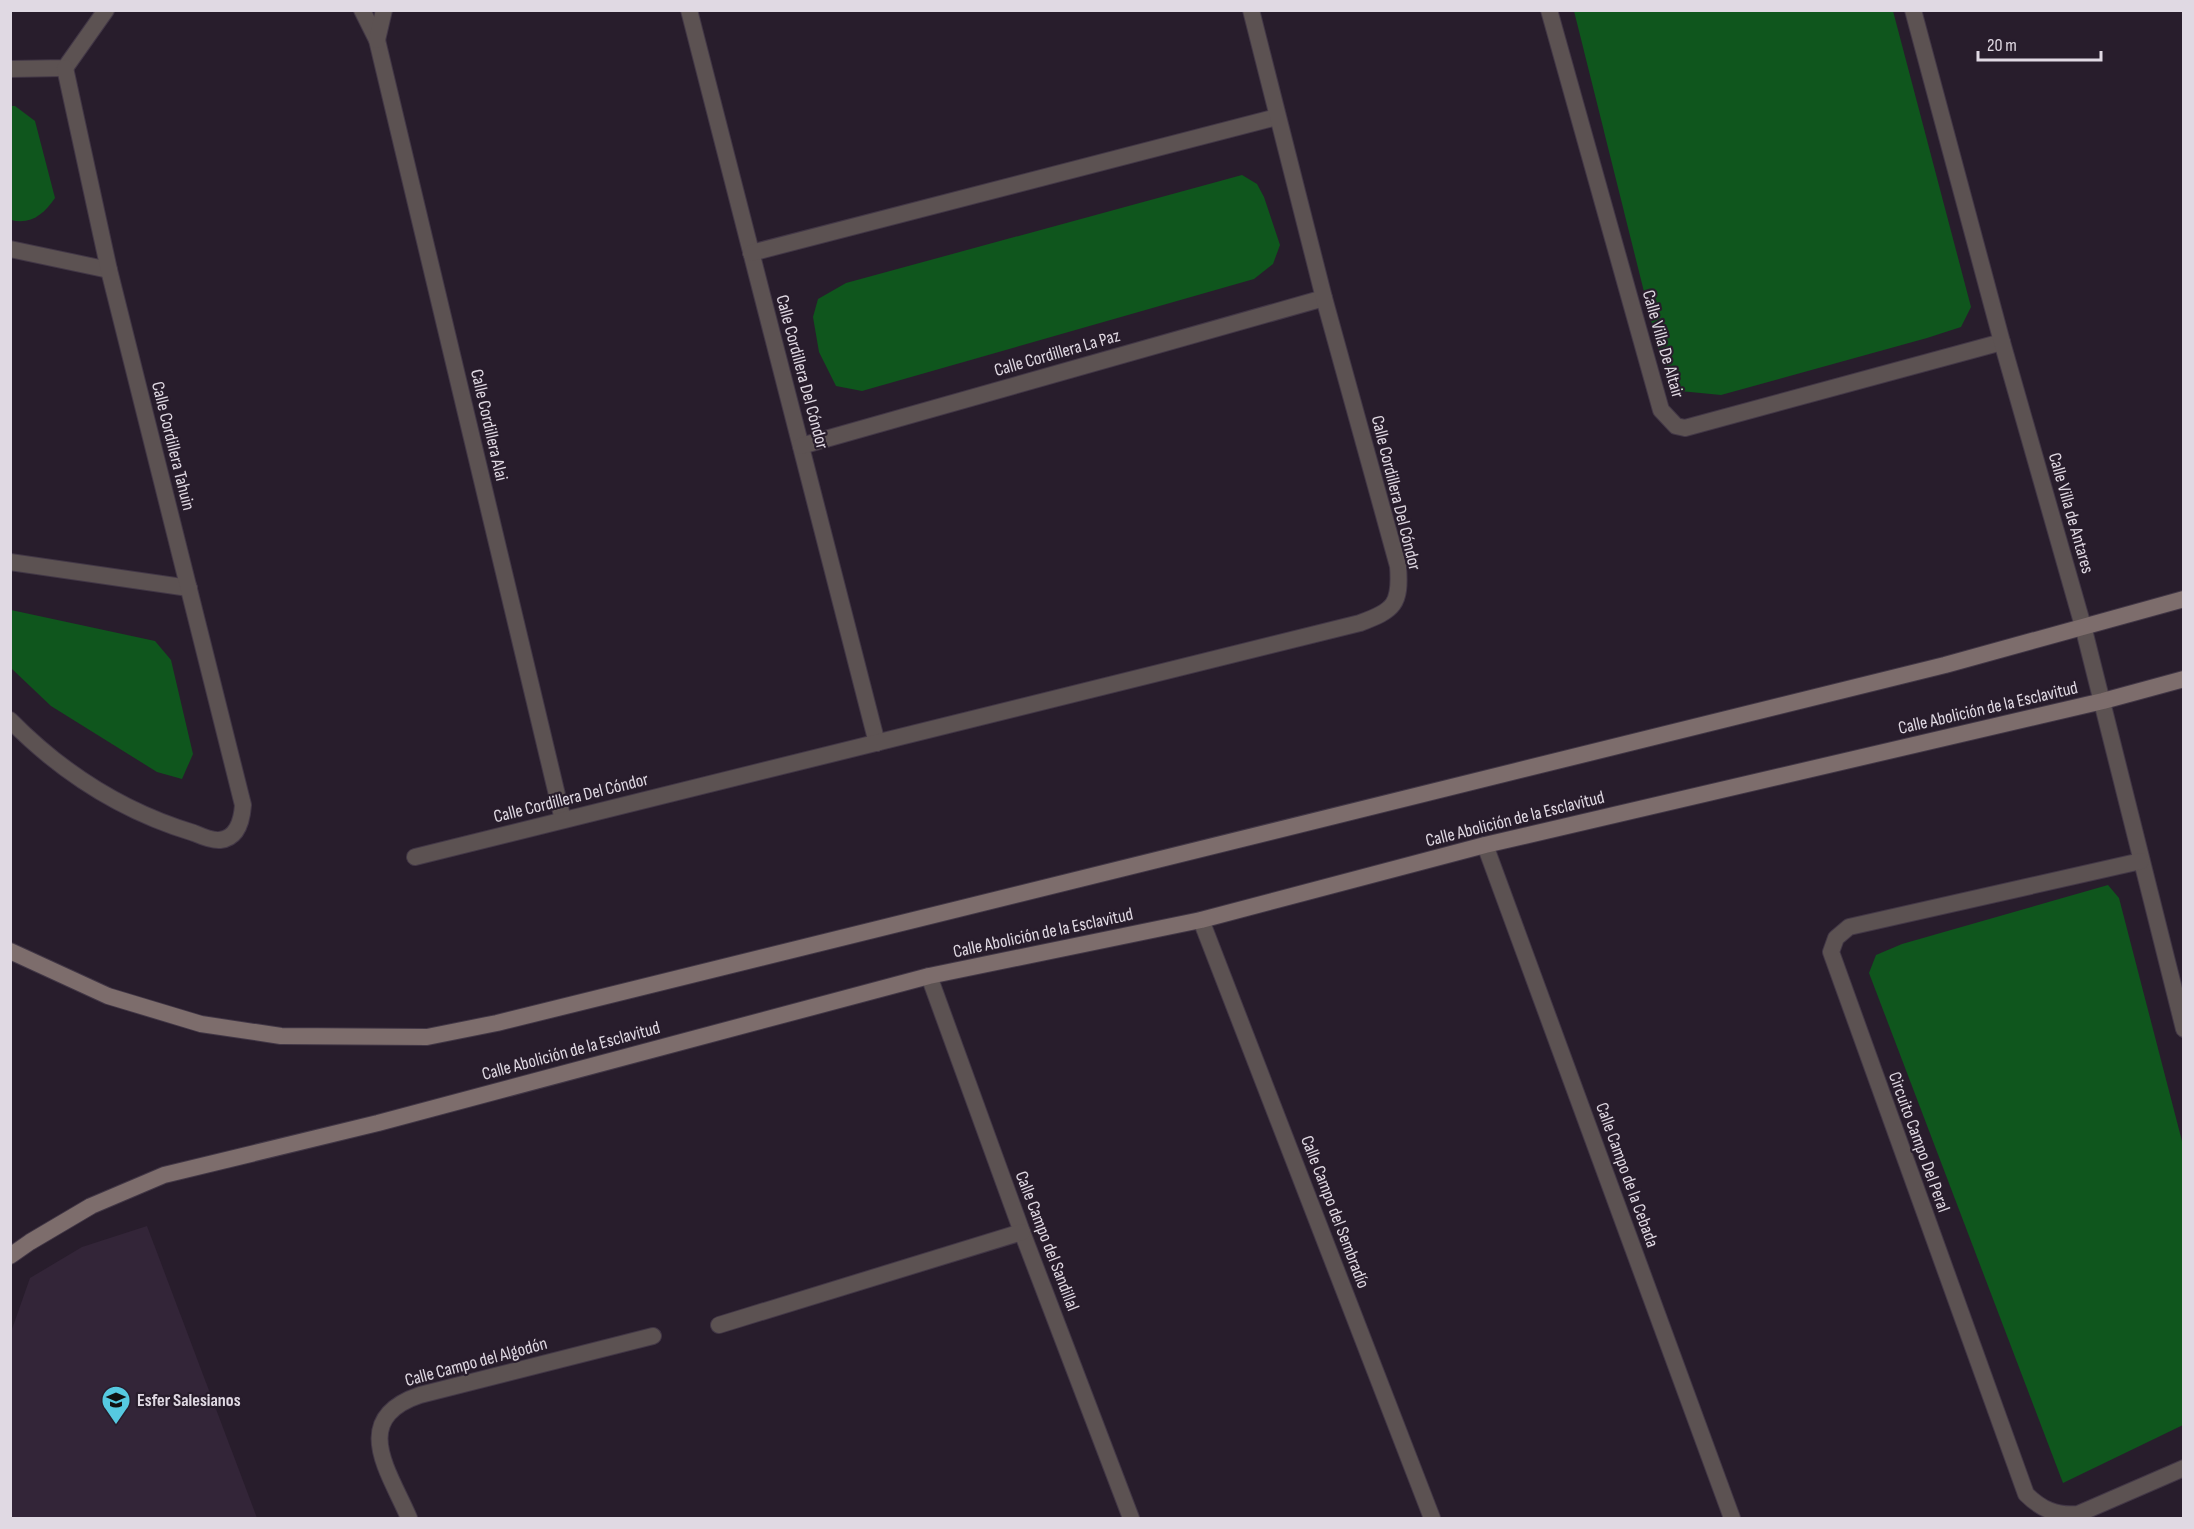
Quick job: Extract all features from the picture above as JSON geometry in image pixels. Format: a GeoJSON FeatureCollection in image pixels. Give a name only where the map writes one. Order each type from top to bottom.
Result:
{"type":"FeatureCollection","features":[{"type":"Feature","properties":{"kind":"main road"},"geometry":{"type":"LineString","coordinates":[[10,951],[108,996],[201,1024],[280,1036],[427,1037],[497,1023],[1933,668],[2184,599]]}},
{"type":"Feature","properties":{"kind":"main road","name":"Calle Abolición de la Esclavitud"},"geometry":{"type":"LineString","coordinates":[[10,1256],[91,1206],[164,1175],[378,1123],[929,976],[1201,920],[1485,845],[2103,701],[2184,679]]}},
{"type":"Feature","properties":{"kind":"street"},"geometry":{"type":"LineString","coordinates":[[10,69],[65,68],[106,10]]}},
{"type":"Feature","properties":{"kind":"street","name":"Calle Cordillera Alai"},"geometry":{"type":"LineString","coordinates":[[362,10],[377,40],[563,820]]}},
{"type":"Feature","properties":{"kind":"street","name":"Calle Cordillera Alai"},"geometry":{"type":"LineString","coordinates":[[377,40],[384,10]]}},
{"type":"Feature","properties":{"kind":"street","name":"Calle Cordillera Del Cóndor"},"geometry":{"type":"LineString","coordinates":[[689,10],[877,742]]}},
{"type":"Feature","properties":{"kind":"street","name":"Calle Cordillera Del Cóndor"},"geometry":{"type":"LineString","coordinates":[[414,856],[1360,623],[1384,614],[1390,609],[1396,600],[1399,588],[1398,566],[1324,298],[1251,10]]}},
{"type":"Feature","properties":{"kind":"street","name":"Calle Villa De Altair"},"geometry":{"type":"LineString","coordinates":[[1549,10],[1661,410],[1666,418],[1676,426],[1685,428],[2002,342]]}},
{"type":"Feature","properties":{"kind":"street","name":"Calle Villa de Antares"},"geometry":{"type":"LineString","coordinates":[[1913,10],[2002,342],[2103,701],[2184,1029]]}},
{"type":"Feature","properties":{"kind":"street","name":"Calle Cordillera Tahuin"},"geometry":{"type":"LineString","coordinates":[[10,720],[36,746],[104,795],[176,828],[218,841],[228,838],[236,831],[242,819],[243,805],[109,270],[65,68]]}},
{"type":"Feature","properties":{"kind":"street"},"geometry":{"type":"LineString","coordinates":[[751,253],[1277,117]]}},
{"type":"Feature","properties":{"kind":"street"},"geometry":{"type":"LineString","coordinates":[[10,249],[109,270]]}},
{"type":"Feature","properties":{"kind":"street","name":"Calle Cordillera La Paz"},"geometry":{"type":"LineString","coordinates":[[801,446],[1324,298]]}},
{"type":"Feature","properties":{"kind":"street"},"geometry":{"type":"LineString","coordinates":[[10,562],[189,588]]}},
{"type":"Feature","properties":{"kind":"street","name":"Calle Campo de la Cebada"},"geometry":{"type":"LineString","coordinates":[[1485,845],[1732,1518]]}},
{"type":"Feature","properties":{"kind":"street","name":"Circuito Campo Del Peral"},"geometry":{"type":"LineString","coordinates":[[2141,861],[1849,927],[1836,938],[1831,952],[2026,1494],[2037,1505],[2050,1511],[2066,1515],[2078,1514],[2184,1468]]}},
{"type":"Feature","properties":{"kind":"street","name":"Calle Campo del Sembradío"},"geometry":{"type":"LineString","coordinates":[[1201,920],[1432,1518]]}},
{"type":"Feature","properties":{"kind":"street","name":"Calle Campo del Sandillal"},"geometry":{"type":"LineString","coordinates":[[929,976],[1022,1232],[1131,1518]]}},
{"type":"Feature","properties":{"kind":"street"},"geometry":{"type":"LineString","coordinates":[[719,1325],[1022,1232]]}},
{"type":"Feature","properties":{"kind":"street","name":"Calle Campo del Algodón"},"geometry":{"type":"LineString","coordinates":[[409,1518],[379,1447],[378,1432],[397,1405],[420,1395],[653,1336]]}},
{"type":"Feature","properties":{"kind":"shaded area","name":"Esfer Salesianos"},"geometry":{"type":"Polygon","coordinates":[[[147,1226],[257,1518],[11,1518],[11,1332],[30,1278],[82,1247],[147,1226]]]}},
{"type":"Feature","properties":{"kind":"green space"},"geometry":{"type":"Polygon","coordinates":[[[1574,11],[1893,11],[1971,307],[1961,327],[1721,395],[1680,391],[1661,360],[1574,11]]]}},
{"type":"Feature","properties":{"kind":"green space"},"geometry":{"type":"Polygon","coordinates":[[[10,106],[15,106],[35,121],[55,198],[42,213],[25,221],[11,220],[10,106]]]}},
{"type":"Feature","properties":{"kind":"green space"},"geometry":{"type":"Polygon","coordinates":[[[1242,175],[1257,184],[1264,197],[1280,245],[1273,264],[1254,279],[862,391],[836,386],[819,352],[813,317],[818,299],[846,283],[1242,175]]]}},
{"type":"Feature","properties":{"kind":"green space"},"geometry":{"type":"Polygon","coordinates":[[[11,610],[155,641],[171,660],[193,754],[182,779],[157,772],[51,706],[11,668],[11,610]]]}},
{"type":"Feature","properties":{"kind":"green space"},"geometry":{"type":"Polygon","coordinates":[[[2108,885],[2119,898],[2183,1145],[2183,1425],[2063,1483],[1869,973],[1876,955],[1902,944],[2108,885]]]}},
{"type":"Feature","properties":{"kind":"place","name":"Esfer Salesianos"},"geometry":{"type":"Point","coordinates":[116,1426]}}]}
